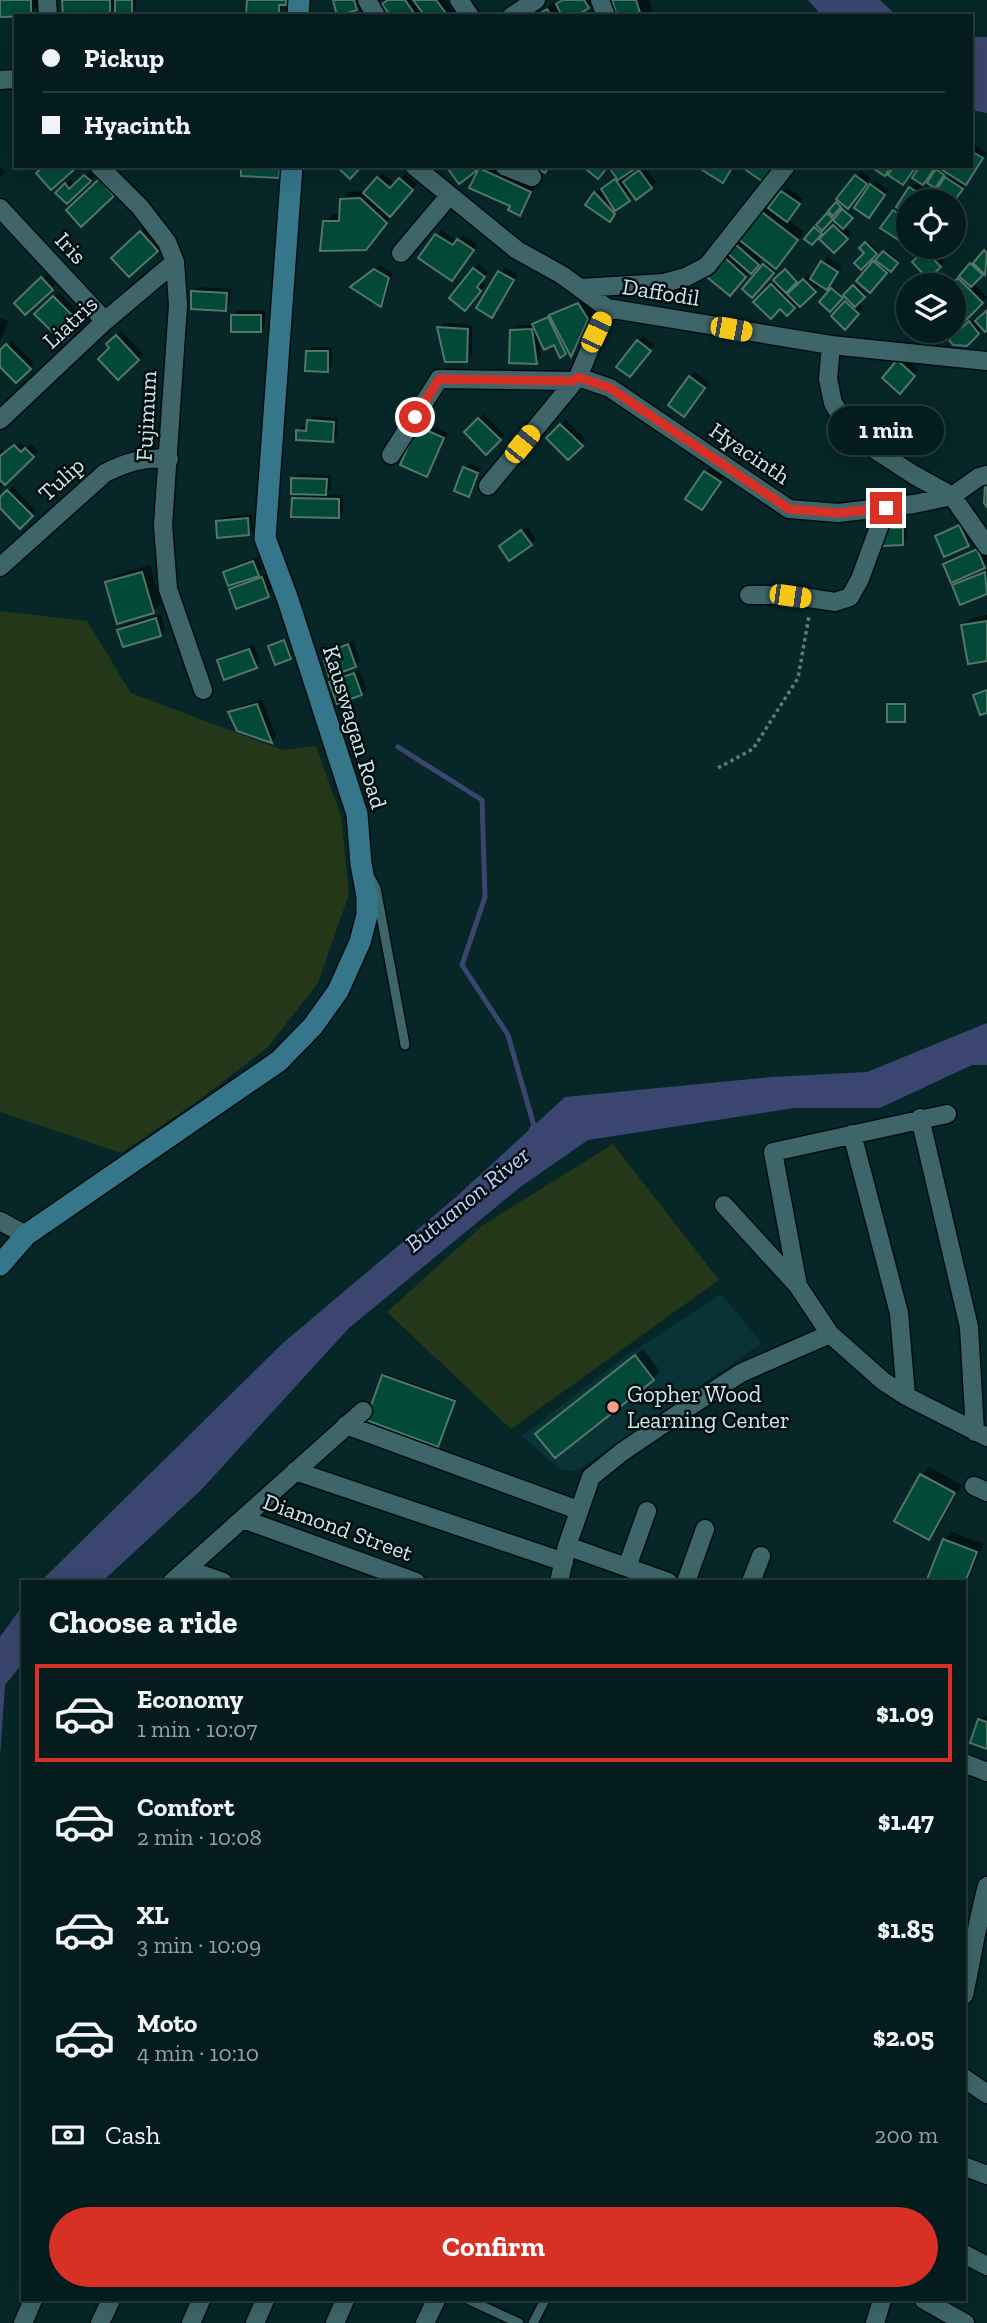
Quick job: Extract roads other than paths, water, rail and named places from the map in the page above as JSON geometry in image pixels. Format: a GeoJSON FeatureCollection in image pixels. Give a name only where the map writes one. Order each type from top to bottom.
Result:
{"type":"FeatureCollection","features":[{"type":"Feature","properties":{"kind":"street","name":"Fujimum"},"geometry":{"type":"LineString","coordinates":[[101,168],[140,207],[167,242],[175,262],[178,305],[163,526],[168,589],[203,690]]}},
{"type":"Feature","properties":{"kind":"street","name":"Kauswagan Road"},"geometry":{"type":"LineString","coordinates":[[0,1265],[26,1235],[279,1060],[313,1026],[338,991],[360,942],[367,915],[367,896],[357,814],[288,600],[265,538],[292,168]]}},
{"type":"Feature","properties":{"kind":"street","name":"Daffodil"},"geometry":{"type":"LineString","coordinates":[[416,168],[517,250],[580,288],[607,308],[831,345],[987,361]]}},
{"type":"Feature","properties":{"kind":"street"},"geometry":{"type":"LineString","coordinates":[[509,168],[532,177]]}},
{"type":"Feature","properties":{"kind":"street"},"geometry":{"type":"LineString","coordinates":[[580,288],[664,283],[686,277],[707,266],[784,168]]}},
{"type":"Feature","properties":{"kind":"street"},"geometry":{"type":"LineString","coordinates":[[401,253],[449,196]]}},
{"type":"Feature","properties":{"kind":"street","name":"Iris"},"geometry":{"type":"LineString","coordinates":[[0,209],[105,321]]}},
{"type":"Feature","properties":{"kind":"street","name":"Liatris"},"geometry":{"type":"LineString","coordinates":[[0,420],[105,321],[175,262]]}},
{"type":"Feature","properties":{"kind":"street"},"geometry":{"type":"LineString","coordinates":[[488,486],[575,379],[607,308]]}},
{"type":"Feature","properties":{"kind":"street"},"geometry":{"type":"LineString","coordinates":[[831,345],[828,379],[832,403],[845,423],[877,451],[953,496],[987,546]]}},
{"type":"Feature","properties":{"kind":"street","name":"Hyacinth"},"geometry":{"type":"LineString","coordinates":[[391,455],[439,379],[575,379],[610,388],[789,509],[838,513],[886,508],[953,496],[979,477],[987,475]]}},
{"type":"Feature","properties":{"kind":"street","name":"Tulip"},"geometry":{"type":"LineString","coordinates":[[0,567],[105,472],[126,462],[149,458],[169,459]]}},
{"type":"Feature","properties":{"kind":"street"},"geometry":{"type":"LineString","coordinates":[[749,595],[790,596],[835,602],[850,597],[860,579],[886,508]]}},
{"type":"Feature","properties":{"kind":"street"},"geometry":{"type":"LineString","coordinates":[[798,1286],[773,1152],[947,1114]]}},
{"type":"Feature","properties":{"kind":"street"},"geometry":{"type":"LineString","coordinates":[[920,1118],[969,1327],[981,1435]]}},
{"type":"Feature","properties":{"kind":"street"},"geometry":{"type":"LineString","coordinates":[[852,1135],[900,1313],[906,1396]]}},
{"type":"Feature","properties":{"kind":"street"},"geometry":{"type":"LineString","coordinates":[[724,1205],[798,1286],[830,1334],[883,1381],[981,1435]]}},
{"type":"Feature","properties":{"kind":"street"},"geometry":{"type":"LineString","coordinates":[[0,1221],[26,1235]]}},
{"type":"Feature","properties":{"kind":"street"},"geometry":{"type":"LineString","coordinates":[[560,1580],[578,1510],[591,1477],[632,1445],[741,1373],[830,1334]]}},
{"type":"Feature","properties":{"kind":"street"},"geometry":{"type":"LineString","coordinates":[[174,1580],[363,1411]]}},
{"type":"Feature","properties":{"kind":"street"},"geometry":{"type":"LineString","coordinates":[[346,1426],[578,1510]]}},
{"type":"Feature","properties":{"kind":"street"},"geometry":{"type":"LineString","coordinates":[[295,1471],[566,1554],[627,1567],[663,1580]]}},
{"type":"Feature","properties":{"kind":"street"},"geometry":{"type":"LineString","coordinates":[[627,1567],[648,1511]]}},
{"type":"Feature","properties":{"kind":"street","name":"Diamond Street"},"geometry":{"type":"LineString","coordinates":[[243,1518],[411,1580]]}},
{"type":"Feature","properties":{"kind":"street"},"geometry":{"type":"LineString","coordinates":[[687,1580],[705,1529]]}},
{"type":"Feature","properties":{"kind":"street"},"geometry":{"type":"LineString","coordinates":[[752,1580],[761,1556]]}},
{"type":"Feature","properties":{"kind":"street"},"geometry":{"type":"LineString","coordinates":[[186,1569],[217,1580]]}},
{"type":"Feature","properties":{"kind":"street"},"geometry":{"type":"LineString","coordinates":[[966,1764],[987,1772]]}},
{"type":"Feature","properties":{"kind":"street"},"geometry":{"type":"LineString","coordinates":[[966,1986],[977,1939],[971,1918],[987,1886]]}},
{"type":"Feature","properties":{"kind":"street"},"geometry":{"type":"LineString","coordinates":[[966,2079],[987,2094]]}},
{"type":"Feature","properties":{"kind":"street"},"geometry":{"type":"LineString","coordinates":[[966,2167],[987,2175]]}},
{"type":"Feature","properties":{"kind":"street"},"geometry":{"type":"LineString","coordinates":[[966,2255],[987,2266]]}},
{"type":"Feature","properties":{"kind":"street"},"geometry":{"type":"LineString","coordinates":[[23,2323],[33,2301]]}},
{"type":"Feature","properties":{"kind":"street"},"geometry":{"type":"LineString","coordinates":[[100,2323],[111,2301]]}},
{"type":"Feature","properties":{"kind":"street"},"geometry":{"type":"LineString","coordinates":[[191,2323],[201,2301]]}},
{"type":"Feature","properties":{"kind":"street"},"geometry":{"type":"LineString","coordinates":[[255,2323],[265,2301]]}},
{"type":"Feature","properties":{"kind":"street"},"geometry":{"type":"LineString","coordinates":[[335,2323],[345,2301]]}},
{"type":"Feature","properties":{"kind":"street"},"geometry":{"type":"LineString","coordinates":[[425,2323],[436,2301]]}},
{"type":"Feature","properties":{"kind":"street"},"geometry":{"type":"LineString","coordinates":[[875,2323],[882,2301]]}},
{"type":"Feature","properties":{"kind":"street"},"geometry":{"type":"LineString","coordinates":[[926,2301],[965,2323]]}},
{"type":"Feature","properties":{"kind":"lane"},"geometry":{"type":"LineString","coordinates":[[361,864],[376,888],[405,1045]]}},
{"type":"Feature","properties":{"kind":"lane"},"geometry":{"type":"LineString","coordinates":[[471,2301],[519,2323]]}},
{"type":"Feature","properties":{"kind":"lane"},"geometry":{"type":"LineString","coordinates":[[533,2323],[544,2301]]}},
{"type":"Feature","properties":{"kind":"water"},"geometry":{"type":"Polygon","coordinates":[[[808,0],[880,0],[895,14],[820,14],[808,0]]]}},
{"type":"Feature","properties":{"kind":"water"},"geometry":{"type":"Polygon","coordinates":[[[973,37],[987,37],[987,113],[973,110],[973,37]]]}},
{"type":"Feature","properties":{"kind":"water","name":"Butuanon River"},"geometry":{"type":"Polygon","coordinates":[[[987,1023],[987,1065],[972,1065],[880,1108],[794,1108],[588,1140],[519,1188],[349,1328],[201,1490],[104,1580],[42,1580],[283,1343],[456,1197],[565,1097],[772,1077],[867,1072],[987,1023]]]}},
{"type":"Feature","properties":{"kind":"water"},"geometry":{"type":"Polygon","coordinates":[[[21,1608],[21,1665],[5,1685],[0,1757],[0,1637],[21,1608]]]}},
{"type":"Feature","properties":{"kind":"waterway"},"geometry":{"type":"LineString","coordinates":[[398,747],[482,800],[485,897],[462,965],[508,1035],[534,1126],[531,1130]]}},
{"type":"Feature","properties":{"kind":"place","name":"Gopher Wood Learning Center"},"geometry":{"type":"Point","coordinates":[613,1407]}}]}
